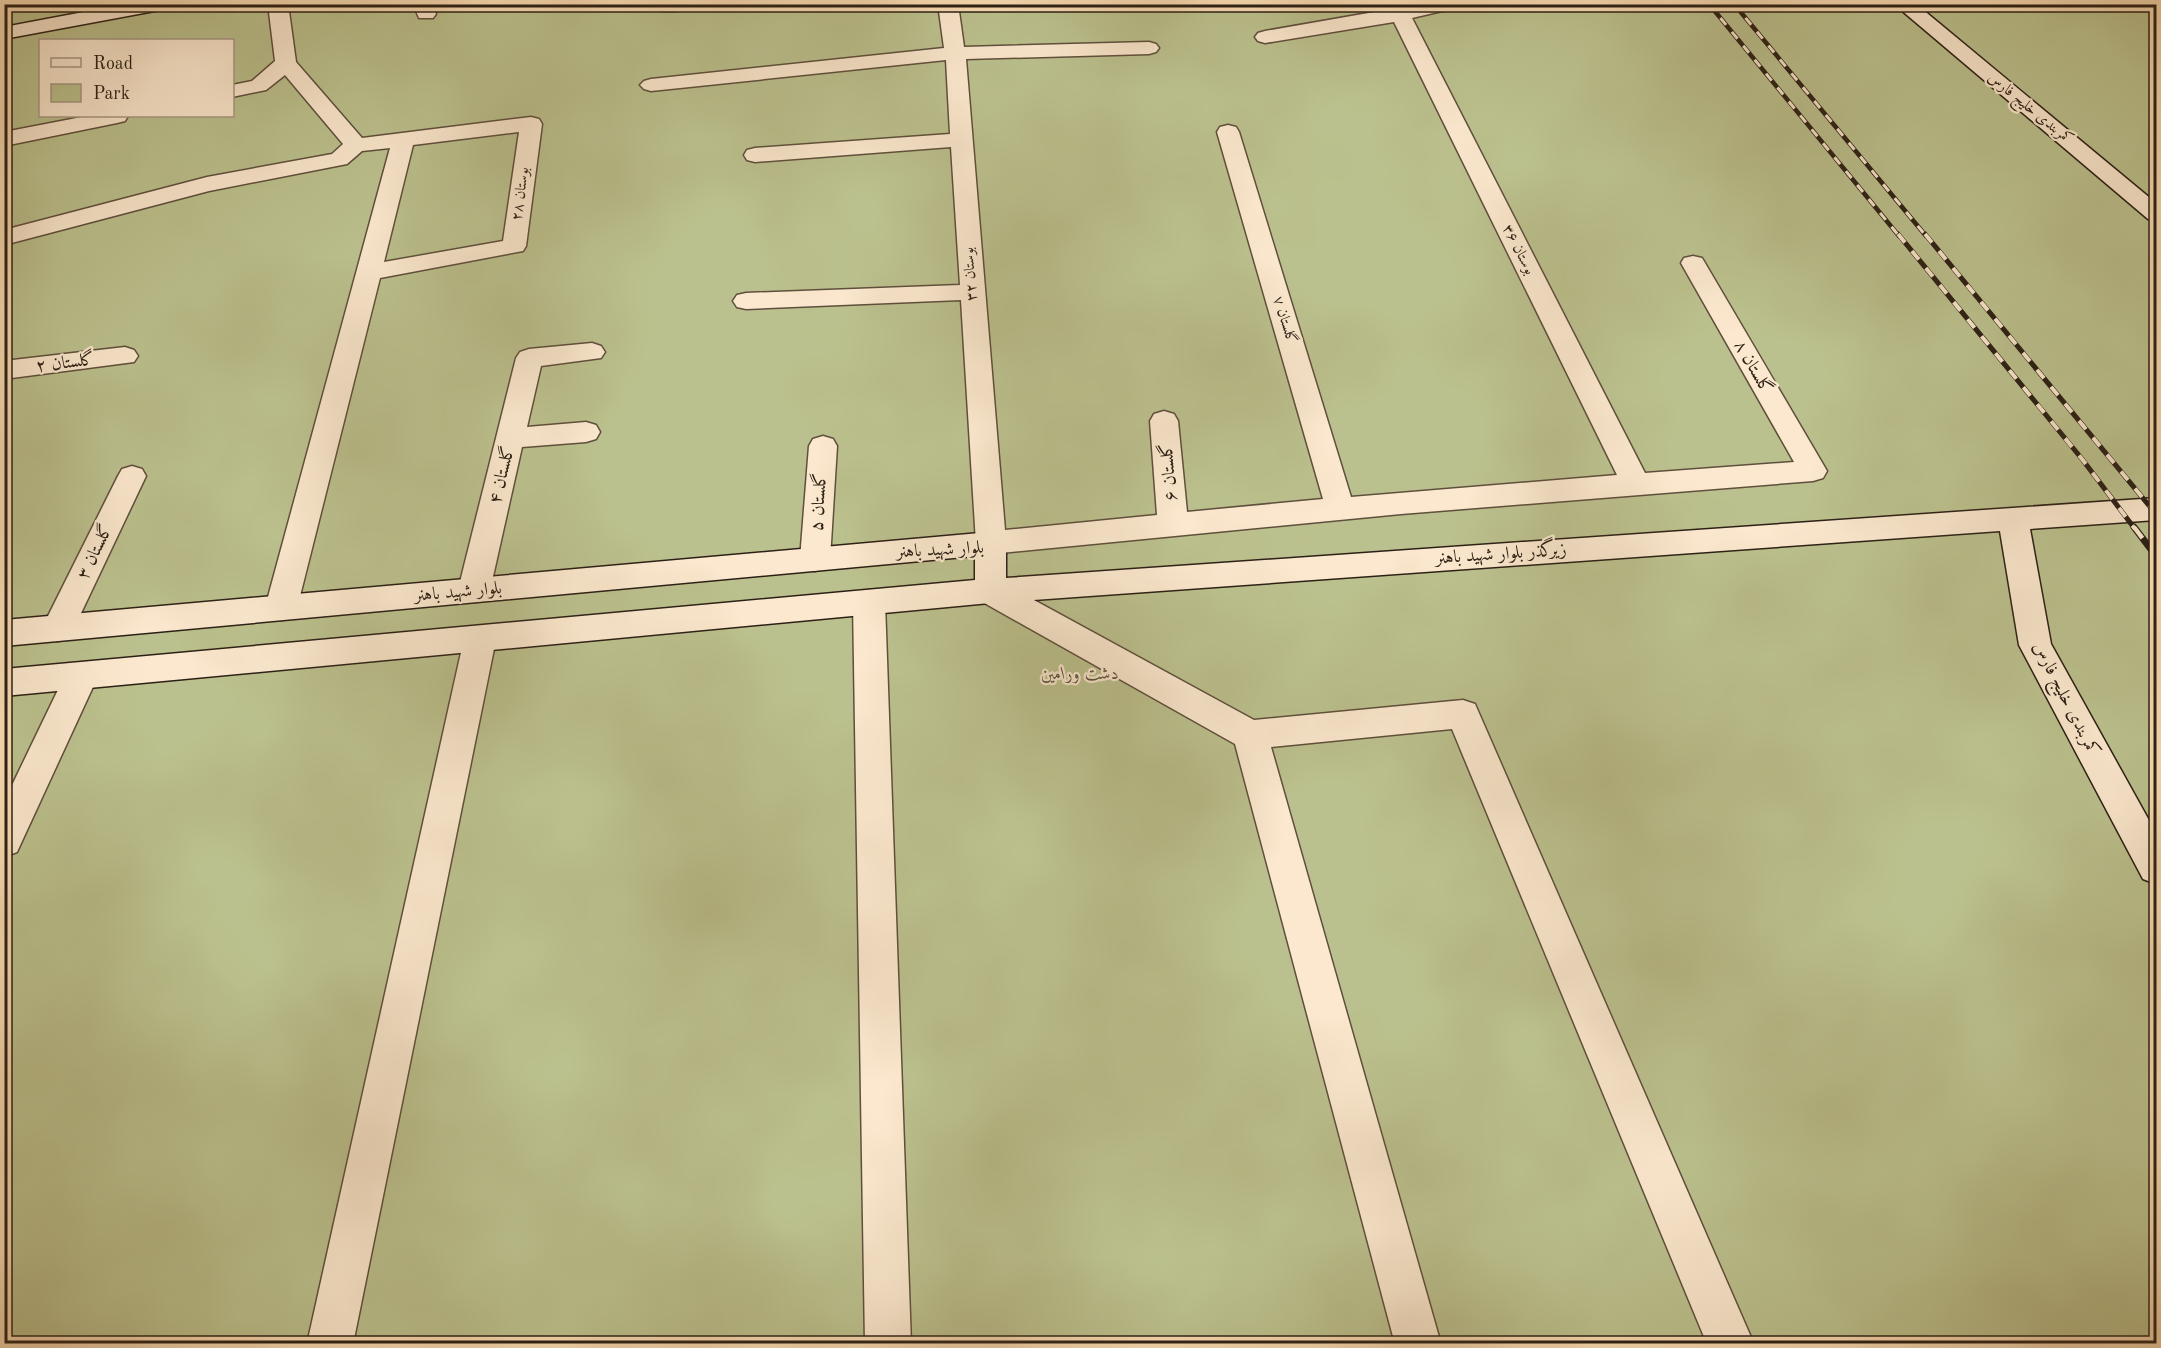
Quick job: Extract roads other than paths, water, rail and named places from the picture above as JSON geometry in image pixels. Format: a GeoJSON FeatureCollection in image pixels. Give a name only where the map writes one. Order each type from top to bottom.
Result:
{"type":"FeatureCollection","features":[{"type":"Feature","properties":{"kind":"street"},"geometry":{"type":"LineString","coordinates":[[278,4],[286,63],[356,146]]}},
{"type":"Feature","properties":{"kind":"street","name":"بوستان ۳۲"},"geometry":{"type":"LineString","coordinates":[[948,4],[955,53],[962,140],[991,543]]}},
{"type":"Feature","properties":{"kind":"street"},"geometry":{"type":"LineString","coordinates":[[1265,38],[1400,15],[1448,4]]}},
{"type":"Feature","properties":{"kind":"street","name":"کمربندی خلیج فارس"},"geometry":{"type":"LineString","coordinates":[[1903,4],[2157,214]]}},
{"type":"Feature","properties":{"kind":"street"},"geometry":{"type":"LineString","coordinates":[[4,33],[155,5]]}},
{"type":"Feature","properties":{"kind":"street","name":"بوستان ۳۶"},"geometry":{"type":"LineString","coordinates":[[1400,15],[1636,484]]}},
{"type":"Feature","properties":{"kind":"street"},"geometry":{"type":"LineString","coordinates":[[651,85],[955,53],[1149,48]]}},
{"type":"Feature","properties":{"kind":"street"},"geometry":{"type":"LineString","coordinates":[[234,91],[259,86],[286,63]]}},
{"type":"Feature","properties":{"kind":"street"},"geometry":{"type":"LineString","coordinates":[[4,139],[112,117]]}},
{"type":"Feature","properties":{"kind":"street","name":"بوستان ۲۸"},"geometry":{"type":"LineString","coordinates":[[4,238],[207,184],[339,159],[356,146],[404,138],[531,124],[514,246],[371,272]]}},
{"type":"Feature","properties":{"kind":"street","name":"گلستان ۷"},"geometry":{"type":"LineString","coordinates":[[1228,132],[1341,508]]}},
{"type":"Feature","properties":{"kind":"street"},"geometry":{"type":"LineString","coordinates":[[281,608],[371,272],[404,138]]}},
{"type":"Feature","properties":{"kind":"street"},"geometry":{"type":"LineString","coordinates":[[755,155],[962,140]]}},
{"type":"Feature","properties":{"kind":"street","name":"گلستان ۸"},"geometry":{"type":"LineString","coordinates":[[1636,484],[1813,471],[1693,263]]}},
{"type":"Feature","properties":{"kind":"street"},"geometry":{"type":"LineString","coordinates":[[746,301],[972,292]]}},
{"type":"Feature","properties":{"kind":"street","name":"گلستان ۴"},"geometry":{"type":"LineString","coordinates":[[474,590],[529,358],[592,352]]}},
{"type":"Feature","properties":{"kind":"street","name":"گلستان ۲"},"geometry":{"type":"LineString","coordinates":[[4,370],[125,356]]}},
{"type":"Feature","properties":{"kind":"street","name":"گلستان ۶"},"geometry":{"type":"LineString","coordinates":[[1164,421],[1173,523]]}},
{"type":"Feature","properties":{"kind":"street"},"geometry":{"type":"LineString","coordinates":[[511,438],[586,432]]}},
{"type":"Feature","properties":{"kind":"street","name":"گلستان ۵"},"geometry":{"type":"LineString","coordinates":[[815,559],[823,446]]}},
{"type":"Feature","properties":{"kind":"street","name":"گلستان ۳"},"geometry":{"type":"LineString","coordinates":[[58,628],[132,476]]}},
{"type":"Feature","properties":{"kind":"street"},"geometry":{"type":"LineString","coordinates":[[991,543],[1173,523],[1636,484]]}},
{"type":"Feature","properties":{"kind":"street"},"geometry":{"type":"LineString","coordinates":[[2013,518],[2157,509]]}},
{"type":"Feature","properties":{"kind":"street","name":"کمربندی خلیج فارس"},"geometry":{"type":"LineString","coordinates":[[2013,518],[2035,645],[2157,867]]}},
{"type":"Feature","properties":{"kind":"street","name":"زیرگذر بلوار شهید باهنر"},"geometry":{"type":"LineString","coordinates":[[990,591],[2013,518]]}},
{"type":"Feature","properties":{"kind":"street","name":"بلوار شهید باهنر"},"geometry":{"type":"LineString","coordinates":[[4,633],[991,543],[990,591]]}},
{"type":"Feature","properties":{"kind":"street"},"geometry":{"type":"LineString","coordinates":[[4,683],[990,591],[1250,735],[1463,714],[1731,1344]]}},
{"type":"Feature","properties":{"kind":"street"},"geometry":{"type":"LineString","coordinates":[[869,602],[888,1344]]}},
{"type":"Feature","properties":{"kind":"street"},"geometry":{"type":"LineString","coordinates":[[330,1344],[480,639]]}},
{"type":"Feature","properties":{"kind":"street"},"geometry":{"type":"LineString","coordinates":[[4,841],[81,676]]}},
{"type":"Feature","properties":{"kind":"street"},"geometry":{"type":"LineString","coordinates":[[1250,735],[1418,1344]]}},
{"type":"Feature","properties":{"kind":"railway"},"geometry":{"type":"LineString","coordinates":[[1709,4],[1899,236]]}},
{"type":"Feature","properties":{"kind":"railway"},"geometry":{"type":"LineString","coordinates":[[1734,4],[1926,236]]}},
{"type":"Feature","properties":{"kind":"railway"},"geometry":{"type":"LineString","coordinates":[[1898,234],[2082,459],[2135,529]]}},
{"type":"Feature","properties":{"kind":"railway"},"geometry":{"type":"LineString","coordinates":[[1925,234],[2156,514]]}},
{"type":"Feature","properties":{"kind":"railway"},"geometry":{"type":"LineString","coordinates":[[2134,527],[2156,556]]}},
{"type":"Feature","properties":{"kind":"park label","name":"دشت ورامین"},"geometry":{"type":"Point","coordinates":[1080,674]}}]}
